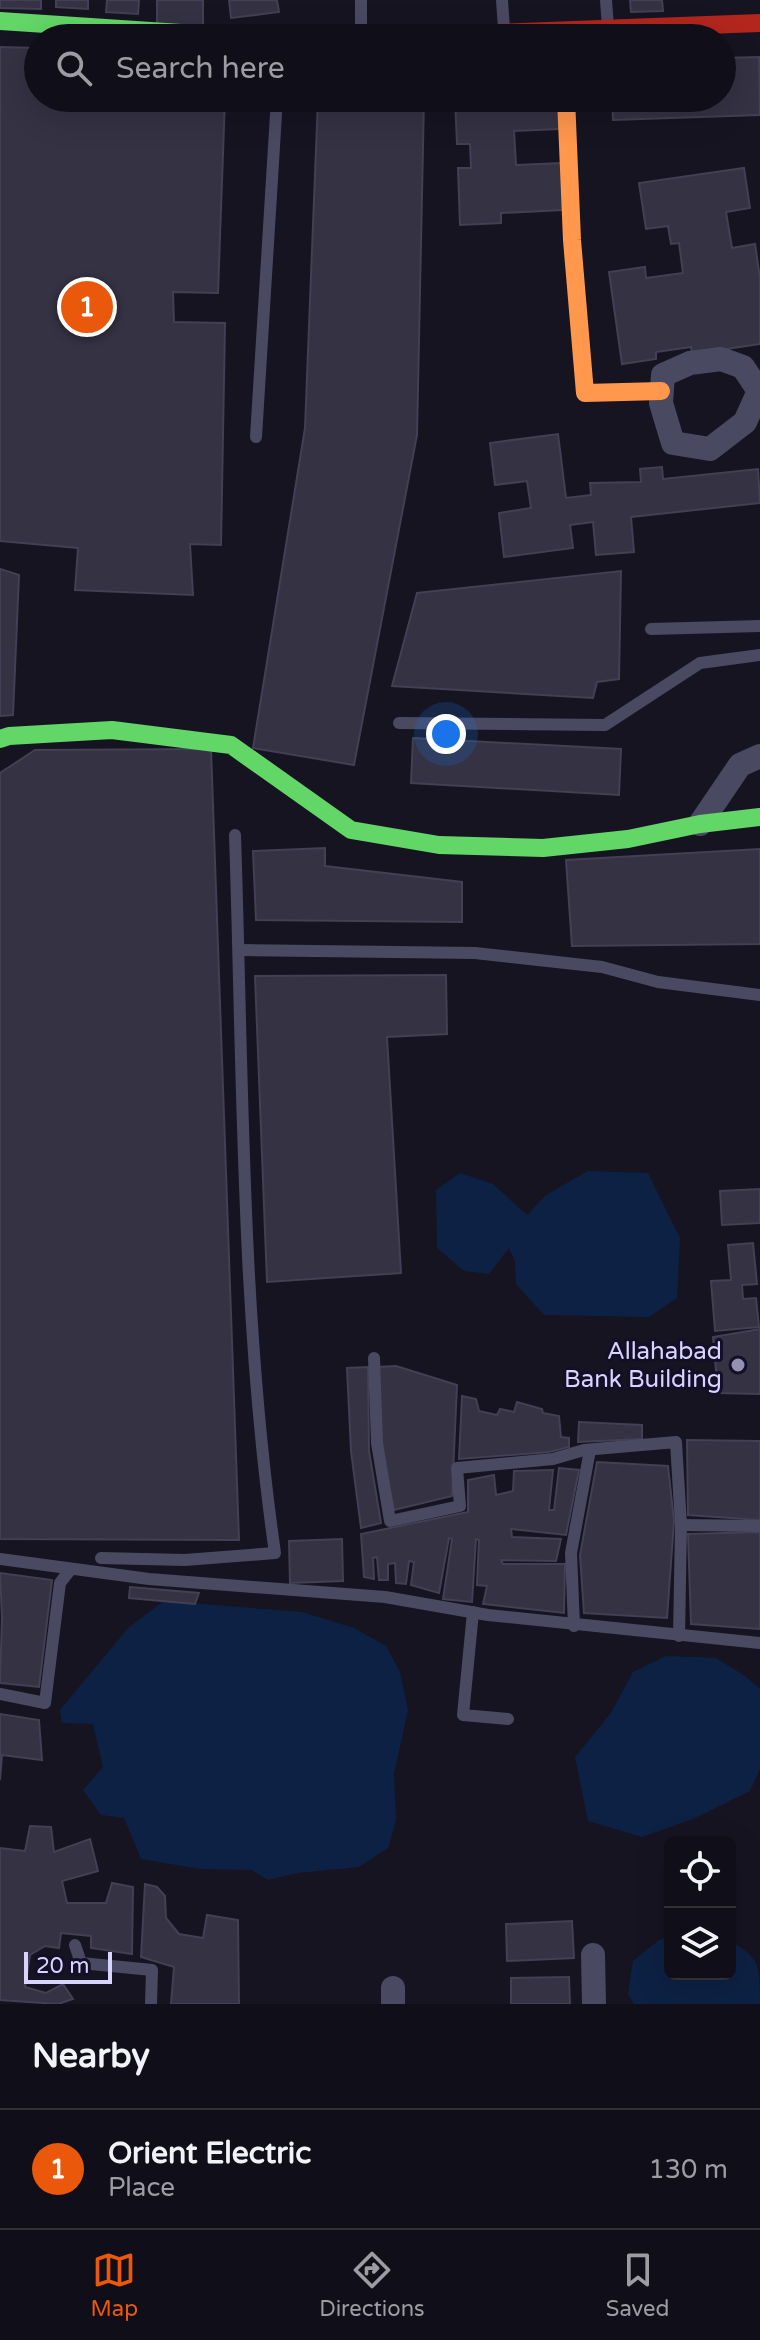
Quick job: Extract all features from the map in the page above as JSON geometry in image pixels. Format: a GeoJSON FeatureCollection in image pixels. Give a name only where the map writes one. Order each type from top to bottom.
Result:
{"type":"FeatureCollection","features":[{"type":"Feature","properties":{"kind":"street"},"geometry":{"type":"LineString","coordinates":[[0,21],[47,12],[124,24]]}},
{"type":"Feature","properties":{"kind":"street"},"geometry":{"type":"LineString","coordinates":[[736,24],[760,23]]}},
{"type":"Feature","properties":{"kind":"street"},"geometry":{"type":"LineString","coordinates":[[567,112],[572,240],[585,393],[661,391]]}},
{"type":"Feature","properties":{"kind":"street"},"geometry":{"type":"LineString","coordinates":[[721,359],[743,367],[760,391],[745,422],[710,449],[673,443],[661,403],[663,375],[690,363],[721,359]]}},
{"type":"Feature","properties":{"kind":"street"},"geometry":{"type":"LineString","coordinates":[[0,739],[112,730],[231,745],[351,830],[439,845],[543,848],[628,839],[700,824],[760,817]]}},
{"type":"Feature","properties":{"kind":"street"},"geometry":{"type":"LineString","coordinates":[[700,824],[740,765],[760,756]]}},
{"type":"Feature","properties":{"kind":"street"},"geometry":{"type":"LineString","coordinates":[[593,1955],[594,2004]]}},
{"type":"Feature","properties":{"kind":"lane"},"geometry":{"type":"LineString","coordinates":[[361,0],[361,24]]}},
{"type":"Feature","properties":{"kind":"lane"},"geometry":{"type":"LineString","coordinates":[[502,0],[503,24]]}},
{"type":"Feature","properties":{"kind":"lane"},"geometry":{"type":"LineString","coordinates":[[606,0],[608,24]]}},
{"type":"Feature","properties":{"kind":"lane"},"geometry":{"type":"LineString","coordinates":[[256,437],[276,112]]}},
{"type":"Feature","properties":{"kind":"lane"},"geometry":{"type":"LineString","coordinates":[[651,629],[760,626]]}},
{"type":"Feature","properties":{"kind":"lane"},"geometry":{"type":"LineString","coordinates":[[399,723],[605,725],[700,663],[760,655]]}},
{"type":"Feature","properties":{"kind":"lane"},"geometry":{"type":"LineString","coordinates":[[101,1558],[185,1560],[275,1553],[259,1415],[245,1199],[235,835]]}},
{"type":"Feature","properties":{"kind":"lane"},"geometry":{"type":"LineString","coordinates":[[239,950],[475,953],[602,967],[658,982],[760,995]]}},
{"type":"Feature","properties":{"kind":"lane"},"geometry":{"type":"LineString","coordinates":[[374,1358],[377,1443],[390,1521],[460,1506],[457,1468],[676,1442],[681,1525],[679,1636]]}},
{"type":"Feature","properties":{"kind":"lane"},"geometry":{"type":"LineString","coordinates":[[574,1626],[571,1553],[590,1450]]}},
{"type":"Feature","properties":{"kind":"lane"},"geometry":{"type":"LineString","coordinates":[[681,1525],[760,1526]]}},
{"type":"Feature","properties":{"kind":"lane"},"geometry":{"type":"LineString","coordinates":[[0,1559],[70,1570],[385,1597],[574,1626],[760,1643]]}},
{"type":"Feature","properties":{"kind":"lane"},"geometry":{"type":"LineString","coordinates":[[0,1694],[45,1703],[60,1583],[70,1570]]}},
{"type":"Feature","properties":{"kind":"lane"},"geometry":{"type":"LineString","coordinates":[[473,1612],[463,1715],[508,1719]]}},
{"type":"Feature","properties":{"kind":"lane"},"geometry":{"type":"LineString","coordinates":[[75,1945],[81,1963],[152,1970],[151,2004]]}},
{"type":"Feature","properties":{"kind":"water"},"geometry":{"type":"Polygon","coordinates":[[[588,1171],[648,1173],[680,1238],[677,1298],[649,1317],[544,1315],[516,1284],[515,1261],[509,1248],[489,1274],[464,1271],[437,1248],[436,1190],[460,1173],[493,1184],[527,1215],[546,1195],[588,1171]]]}},
{"type":"Feature","properties":{"kind":"water"},"geometry":{"type":"Polygon","coordinates":[[[164,1601],[302,1612],[354,1628],[386,1646],[400,1672],[408,1710],[394,1774],[396,1820],[388,1848],[359,1867],[298,1873],[268,1880],[252,1870],[200,1869],[141,1859],[124,1818],[101,1815],[83,1790],[103,1767],[93,1724],[62,1723],[60,1710],[129,1627],[164,1601]]]}},
{"type":"Feature","properties":{"kind":"water"},"geometry":{"type":"Polygon","coordinates":[[[666,1656],[716,1658],[760,1689],[760,1769],[750,1791],[693,1819],[642,1837],[588,1821],[575,1757],[611,1713],[633,1672],[666,1656]]]}},
{"type":"Feature","properties":{"kind":"water"},"geometry":{"type":"Polygon","coordinates":[[[664,1939],[664,1980],[736,1980],[736,1945],[747,1952],[756,1964],[760,2004],[634,2004],[628,1994],[633,1961],[664,1939]]]}},
{"type":"Feature","properties":{"kind":"building"},"geometry":{"type":"Polygon","coordinates":[[[0,0],[41,0],[41,9],[0,8],[0,0]]]}},
{"type":"Feature","properties":{"kind":"building"},"geometry":{"type":"Polygon","coordinates":[[[56,0],[88,0],[88,9],[56,7],[56,0]]]}},
{"type":"Feature","properties":{"kind":"building"},"geometry":{"type":"Polygon","coordinates":[[[107,0],[139,0],[138,14],[106,12],[107,0]]]}},
{"type":"Feature","properties":{"kind":"building"},"geometry":{"type":"Polygon","coordinates":[[[157,0],[203,0],[203,24],[157,24],[157,0]]]}},
{"type":"Feature","properties":{"kind":"building"},"geometry":{"type":"Polygon","coordinates":[[[229,0],[277,0],[279,12],[231,18],[229,0]]]}},
{"type":"Feature","properties":{"kind":"building"},"geometry":{"type":"Polygon","coordinates":[[[630,0],[662,0],[663,11],[631,12],[630,0]]]}},
{"type":"Feature","properties":{"kind":"building"},"geometry":{"type":"Polygon","coordinates":[[[0,47],[24,48],[24,112],[224,112],[218,293],[173,292],[174,322],[225,323],[221,545],[190,544],[193,595],[75,590],[78,548],[0,541],[0,47]]]}},
{"type":"Feature","properties":{"kind":"building"},"geometry":{"type":"Polygon","coordinates":[[[759,57],[760,115],[613,120],[613,112],[736,112],[736,58],[759,57]]]}},
{"type":"Feature","properties":{"kind":"building"},"geometry":{"type":"Polygon","coordinates":[[[317,112],[424,112],[417,435],[354,765],[253,748],[305,428],[317,112]]]}},
{"type":"Feature","properties":{"kind":"building"},"geometry":{"type":"Polygon","coordinates":[[[456,112],[558,112],[559,129],[514,131],[516,165],[561,163],[563,210],[501,213],[501,223],[460,225],[458,168],[471,168],[470,144],[457,144],[456,112]]]}},
{"type":"Feature","properties":{"kind":"building"},"geometry":{"type":"Polygon","coordinates":[[[744,168],[750,208],[726,212],[732,248],[755,244],[760,278],[760,344],[692,354],[691,347],[656,352],[656,359],[622,364],[609,272],[645,267],[646,278],[683,273],[679,243],[671,244],[668,226],[646,229],[639,183],[744,168]]]}},
{"type":"Feature","properties":{"kind":"building"},"geometry":{"type":"Polygon","coordinates":[[[558,434],[566,498],[591,495],[590,483],[641,482],[640,469],[662,467],[663,479],[758,469],[760,503],[631,517],[634,552],[596,555],[593,522],[570,525],[573,548],[504,557],[499,513],[531,508],[527,481],[495,485],[490,443],[558,434]]]}},
{"type":"Feature","properties":{"kind":"building"},"geometry":{"type":"Polygon","coordinates":[[[0,569],[19,575],[13,715],[0,716],[0,569]]]}},
{"type":"Feature","properties":{"kind":"building"},"geometry":{"type":"Polygon","coordinates":[[[621,571],[619,679],[597,682],[593,698],[392,686],[417,593],[621,571]]]}},
{"type":"Feature","properties":{"kind":"building"},"geometry":{"type":"Polygon","coordinates":[[[413,738],[621,749],[619,795],[411,783],[413,738]]]}},
{"type":"Feature","properties":{"kind":"building"},"geometry":{"type":"Polygon","coordinates":[[[211,749],[239,1540],[0,1539],[0,773],[35,750],[211,749]]]}},
{"type":"Feature","properties":{"kind":"building"},"geometry":{"type":"Polygon","coordinates":[[[325,848],[325,866],[462,882],[462,922],[256,920],[253,851],[325,848]]]}},
{"type":"Feature","properties":{"kind":"building"},"geometry":{"type":"Polygon","coordinates":[[[760,849],[760,944],[572,946],[566,860],[760,849]]]}},
{"type":"Feature","properties":{"kind":"building"},"geometry":{"type":"Polygon","coordinates":[[[446,975],[447,1034],[387,1037],[401,1273],[267,1282],[255,976],[446,975]]]}},
{"type":"Feature","properties":{"kind":"building"},"geometry":{"type":"Polygon","coordinates":[[[760,1189],[760,1223],[722,1225],[720,1191],[760,1189]]]}},
{"type":"Feature","properties":{"kind":"building"},"geometry":{"type":"Polygon","coordinates":[[[753,1243],[757,1284],[742,1285],[743,1299],[756,1298],[759,1327],[715,1331],[711,1281],[731,1280],[728,1245],[753,1243]]]}},
{"type":"Feature","properties":{"kind":"building","name":"Allahabad Bank Building"},"geometry":{"type":"Polygon","coordinates":[[[760,1329],[760,1394],[718,1393],[713,1337],[760,1329]]]}},
{"type":"Feature","properties":{"kind":"building"},"geometry":{"type":"Polygon","coordinates":[[[396,1366],[457,1385],[452,1496],[394,1510],[381,1447],[378,1367],[396,1366]]]}},
{"type":"Feature","properties":{"kind":"building"},"geometry":{"type":"Polygon","coordinates":[[[368,1367],[369,1451],[381,1523],[361,1528],[351,1451],[347,1368],[368,1367]]]}},
{"type":"Feature","properties":{"kind":"building"},"geometry":{"type":"Polygon","coordinates":[[[462,1396],[476,1399],[479,1411],[497,1415],[500,1409],[514,1412],[517,1402],[559,1416],[561,1437],[569,1438],[569,1447],[549,1452],[459,1459],[462,1396]]]}},
{"type":"Feature","properties":{"kind":"building"},"geometry":{"type":"Polygon","coordinates":[[[579,1422],[642,1425],[642,1439],[578,1442],[579,1422]]]}},
{"type":"Feature","properties":{"kind":"building"},"geometry":{"type":"Polygon","coordinates":[[[687,1440],[760,1441],[760,1520],[688,1515],[687,1440]]]}},
{"type":"Feature","properties":{"kind":"building"},"geometry":{"type":"Polygon","coordinates":[[[597,1462],[668,1466],[674,1521],[667,1618],[584,1613],[580,1555],[597,1462]]]}},
{"type":"Feature","properties":{"kind":"building"},"geometry":{"type":"Polygon","coordinates":[[[559,1468],[579,1470],[566,1535],[511,1529],[512,1537],[561,1539],[556,1561],[501,1560],[503,1564],[565,1564],[564,1613],[483,1604],[487,1586],[477,1585],[479,1540],[476,1539],[472,1602],[443,1599],[452,1539],[449,1538],[439,1593],[411,1585],[414,1562],[409,1561],[406,1584],[396,1583],[395,1563],[388,1564],[388,1580],[379,1580],[377,1557],[373,1558],[374,1579],[364,1577],[361,1534],[468,1512],[468,1480],[494,1475],[496,1495],[513,1491],[514,1471],[553,1470],[549,1510],[554,1510],[559,1468]]]}},
{"type":"Feature","properties":{"kind":"building"},"geometry":{"type":"Polygon","coordinates":[[[760,1532],[760,1629],[691,1624],[688,1534],[760,1532]]]}},
{"type":"Feature","properties":{"kind":"building"},"geometry":{"type":"Polygon","coordinates":[[[342,1539],[343,1581],[290,1583],[289,1541],[342,1539]]]}},
{"type":"Feature","properties":{"kind":"building"},"geometry":{"type":"Polygon","coordinates":[[[0,1573],[52,1580],[39,1687],[0,1683],[0,1573]]]}},
{"type":"Feature","properties":{"kind":"building"},"geometry":{"type":"Polygon","coordinates":[[[130,1587],[199,1593],[195,1604],[129,1598],[130,1587]]]}},
{"type":"Feature","properties":{"kind":"building"},"geometry":{"type":"Polygon","coordinates":[[[0,1714],[39,1720],[42,1760],[2,1755],[0,1780],[0,1714]]]}},
{"type":"Feature","properties":{"kind":"building"},"geometry":{"type":"Polygon","coordinates":[[[30,1826],[51,1827],[54,1852],[90,1839],[98,1871],[62,1881],[67,1903],[106,1903],[112,1883],[133,1887],[132,1954],[91,1948],[91,1936],[61,1933],[59,1948],[45,1946],[30,1955],[25,1987],[46,1993],[63,1984],[73,1999],[58,2004],[0,2000],[0,1848],[25,1851],[30,1826]]]}},
{"type":"Feature","properties":{"kind":"building"},"geometry":{"type":"Polygon","coordinates":[[[145,1884],[157,1887],[165,1896],[166,1918],[179,1934],[203,1938],[207,1915],[238,1920],[239,2004],[171,2004],[174,1967],[141,1957],[145,1884]]]}},
{"type":"Feature","properties":{"kind":"building"},"geometry":{"type":"Polygon","coordinates":[[[572,1921],[574,1958],[507,1961],[506,1924],[572,1921]]]}},
{"type":"Feature","properties":{"kind":"building"},"geometry":{"type":"Polygon","coordinates":[[[569,1977],[570,2004],[511,2004],[511,1978],[569,1977]]]}},
{"type":"Feature","properties":{"kind":"traffic: fast"},"geometry":{"type":"LineString","coordinates":[[0,21],[45,24]]}},
{"type":"Feature","properties":{"kind":"traffic: fast"},"geometry":{"type":"LineString","coordinates":[[0,739],[112,730],[231,745],[351,830],[439,845],[543,848],[628,839],[700,824],[760,817]]}},
{"type":"Feature","properties":{"kind":"traffic: slow"},"geometry":{"type":"LineString","coordinates":[[567,112],[572,240],[585,393],[661,391]]}},
{"type":"Feature","properties":{"kind":"traffic: jam"},"geometry":{"type":"LineString","coordinates":[[734,24],[760,23]]}},
{"type":"Feature","properties":{"kind":"place","name":"Orient Electric"},"geometry":{"type":"Point","coordinates":[87,307]}},
{"type":"Feature","properties":{"kind":"place","name":"Allahabad Bank Building"},"geometry":{"type":"Point","coordinates":[738,1365]}}]}
